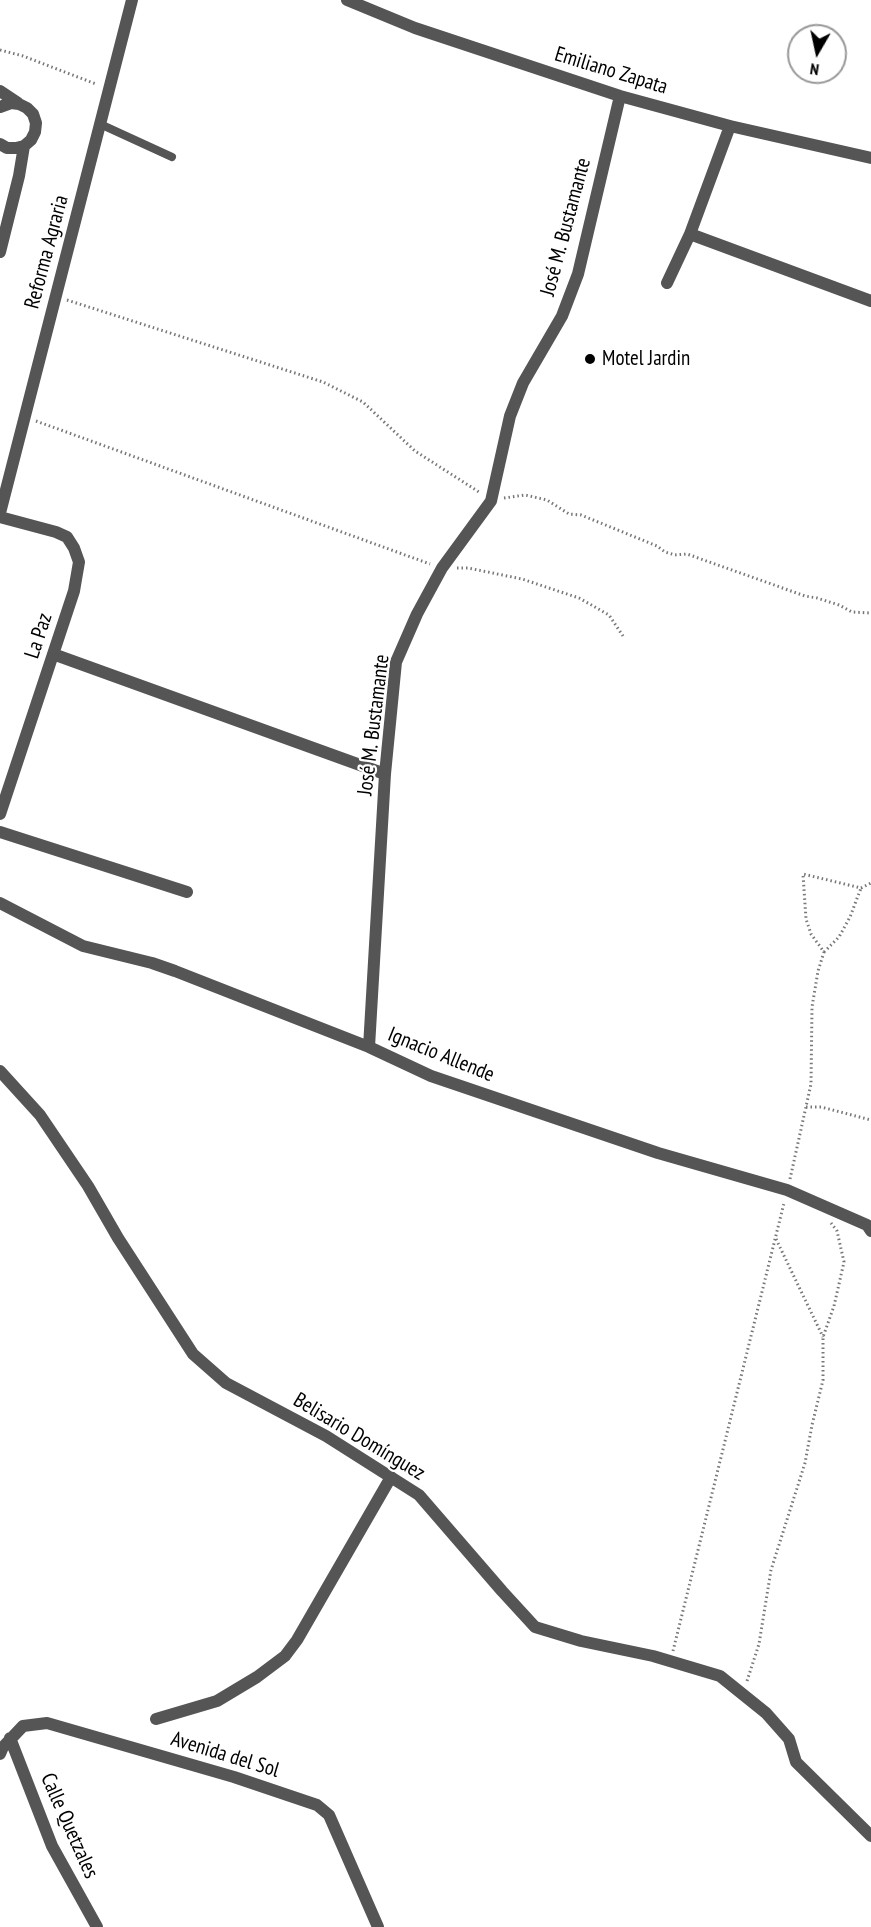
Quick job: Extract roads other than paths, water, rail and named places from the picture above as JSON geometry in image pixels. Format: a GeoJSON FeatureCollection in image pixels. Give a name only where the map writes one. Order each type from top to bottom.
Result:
{"type":"FeatureCollection","features":[{"type":"Feature","properties":{"kind":"street","name":"Reforma Agraria"},"geometry":{"type":"LineString","coordinates":[[0,515],[132,0]]}},
{"type":"Feature","properties":{"kind":"street","name":"Emiliano Zapata"},"geometry":{"type":"LineString","coordinates":[[347,0],[415,28],[620,96],[730,126],[871,158]]}},
{"type":"Feature","properties":{"kind":"street"},"geometry":{"type":"LineString","coordinates":[[0,91],[27,108],[33,114],[36,123],[31,140],[24,146],[7,148],[0,144]]}},
{"type":"Feature","properties":{"kind":"street","name":"José M. Bustamante"},"geometry":{"type":"LineString","coordinates":[[369,1047],[385,774],[396,662],[417,614],[442,568],[491,501],[510,416],[523,383],[562,316],[578,274],[620,96]]}},
{"type":"Feature","properties":{"kind":"street"},"geometry":{"type":"LineString","coordinates":[[0,107],[11,103],[19,104]]}},
{"type":"Feature","properties":{"kind":"street"},"geometry":{"type":"LineString","coordinates":[[667,283],[690,234],[730,126]]}},
{"type":"Feature","properties":{"kind":"street"},"geometry":{"type":"LineString","coordinates":[[0,250],[20,176],[24,146]]}},
{"type":"Feature","properties":{"kind":"street"},"geometry":{"type":"LineString","coordinates":[[690,234],[871,301]]}},
{"type":"Feature","properties":{"kind":"street","name":"La Paz"},"geometry":{"type":"LineString","coordinates":[[0,515],[67,537],[79,561],[78,575],[0,814]]}},
{"type":"Feature","properties":{"kind":"street"},"geometry":{"type":"LineString","coordinates":[[53,654],[385,774]]}},
{"type":"Feature","properties":{"kind":"street"},"geometry":{"type":"LineString","coordinates":[[0,832],[187,892]]}},
{"type":"Feature","properties":{"kind":"street","name":"Ignacio Allende"},"geometry":{"type":"LineString","coordinates":[[0,903],[83,946],[153,963],[175,971],[369,1047],[431,1076],[658,1154],[787,1190],[867,1225],[871,1232]]}},
{"type":"Feature","properties":{"kind":"street","name":"Belisario Domínguez"},"geometry":{"type":"LineString","coordinates":[[0,1071],[40,1115],[88,1186],[118,1238],[194,1354],[226,1383],[326,1436],[419,1495],[535,1627],[720,1676],[766,1713],[789,1739],[796,1762],[869,1829]]}},
{"type":"Feature","properties":{"kind":"street"},"geometry":{"type":"LineString","coordinates":[[156,1719],[217,1701],[257,1677],[285,1656],[297,1640],[390,1477]]}},
{"type":"Feature","properties":{"kind":"street","name":"Avenida del Sol"},"geometry":{"type":"LineString","coordinates":[[0,1754],[10,1738],[23,1726],[47,1723],[234,1777],[317,1805],[329,1815],[378,1927]]}},
{"type":"Feature","properties":{"kind":"street","name":"Calle Quetzales"},"geometry":{"type":"LineString","coordinates":[[10,1738],[52,1846],[96,1927]]}},
{"type":"Feature","properties":{"kind":"lane"},"geometry":{"type":"LineString","coordinates":[[100,124],[172,157]]}},
{"type":"Feature","properties":{"kind":"place","name":"Motel Jardin"},"geometry":{"type":"Point","coordinates":[590,359]}}]}
